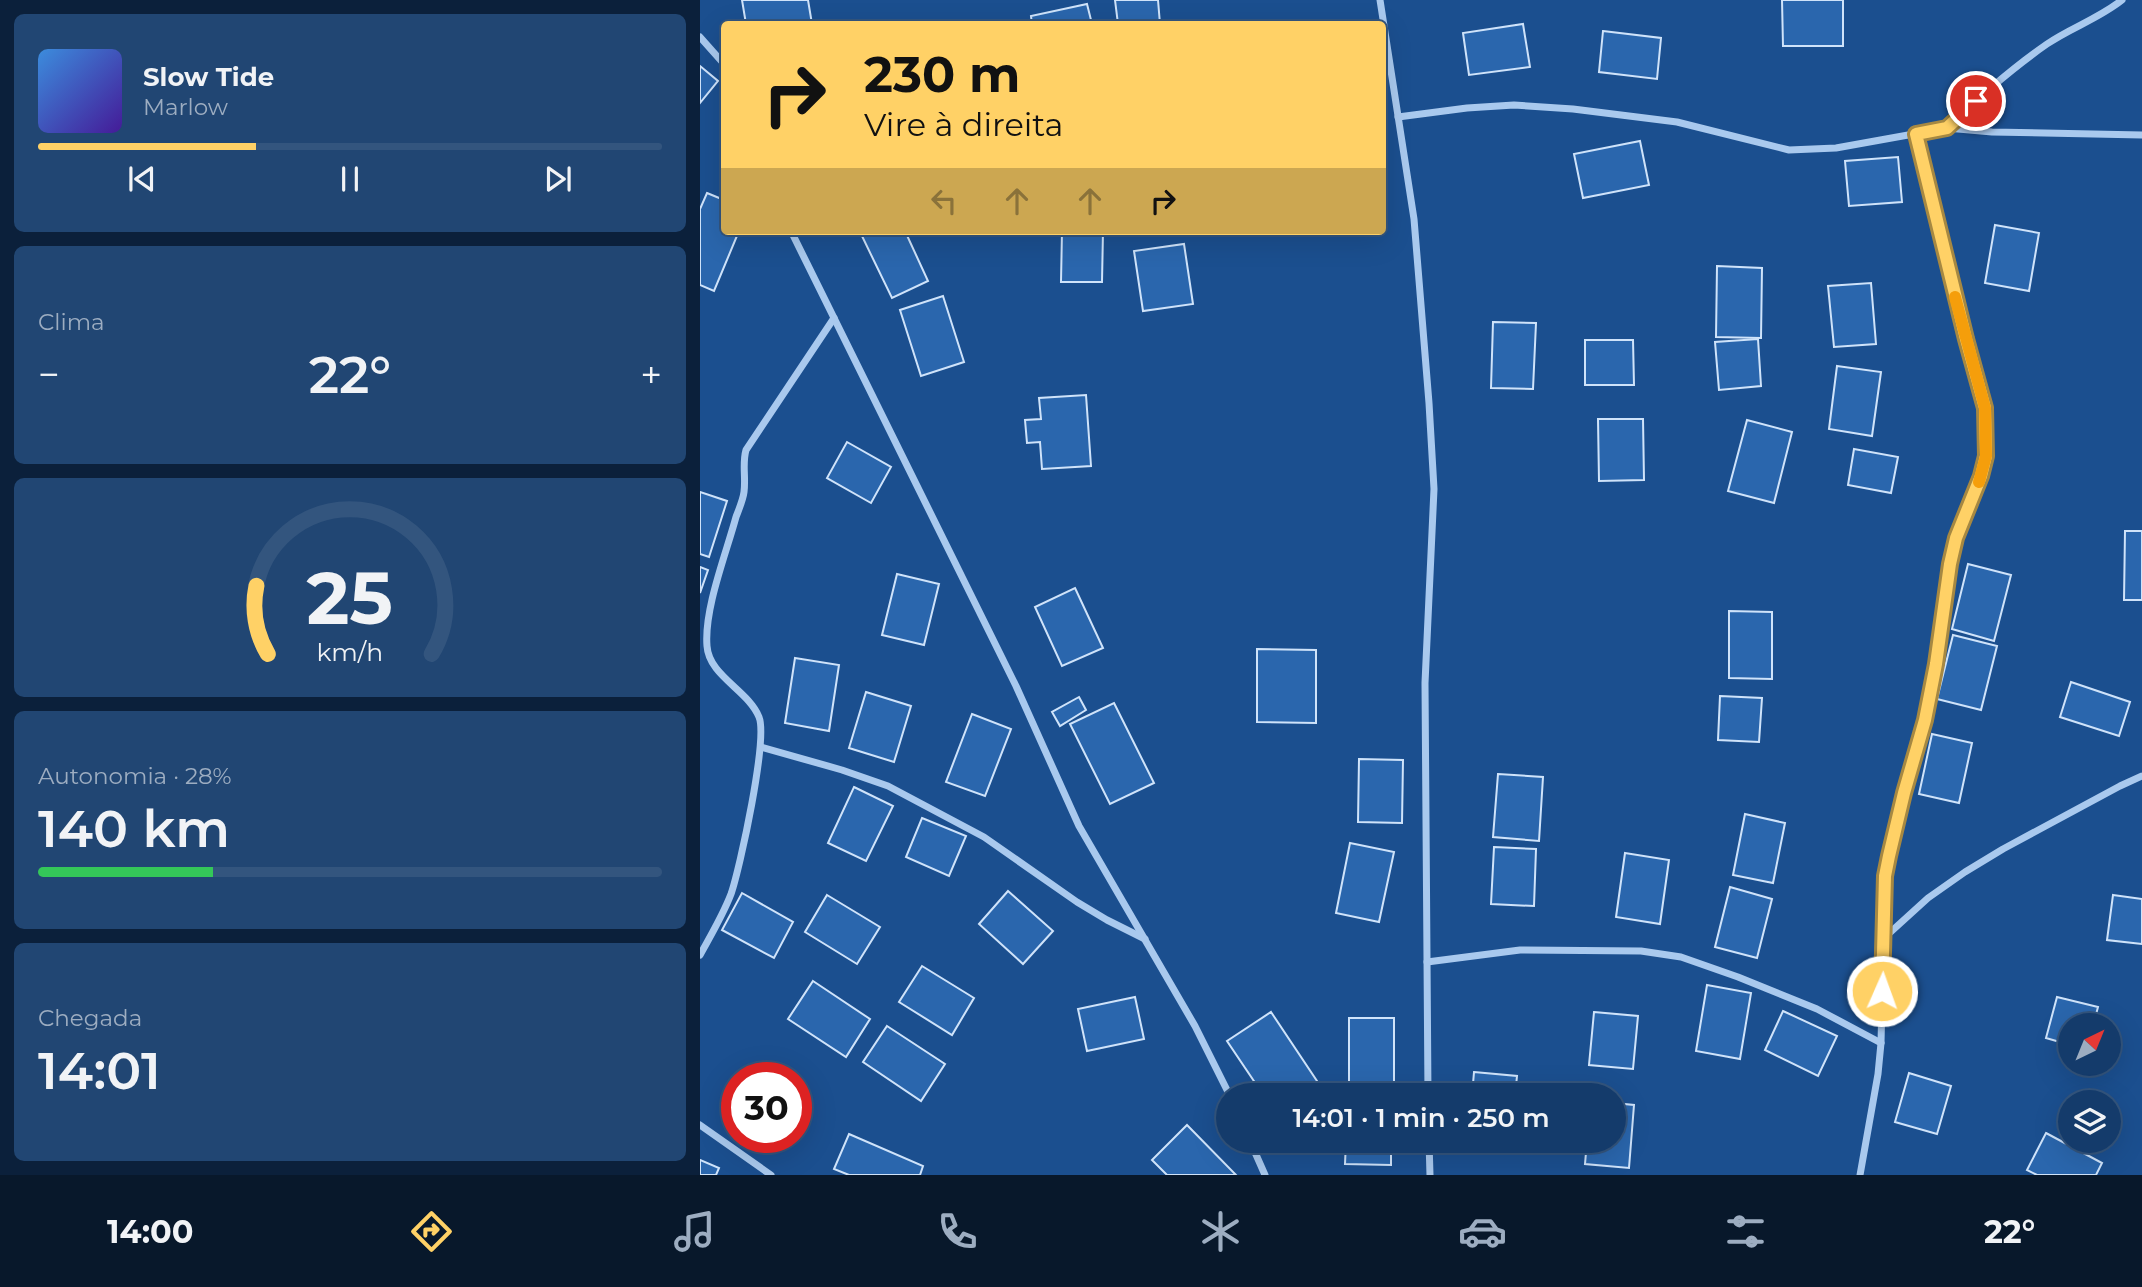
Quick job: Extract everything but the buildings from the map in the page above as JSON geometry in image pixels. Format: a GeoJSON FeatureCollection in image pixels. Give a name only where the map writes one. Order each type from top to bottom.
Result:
{"type":"FeatureCollection","features":[{"type":"Feature","properties":{"kind":"street"},"geometry":{"type":"LineString","coordinates":[[1380,0],[1383,21]]}},
{"type":"Feature","properties":{"kind":"street"},"geometry":{"type":"LineString","coordinates":[[1947,128],[2024,61],[2074,28],[2103,15],[2122,0]]}},
{"type":"Feature","properties":{"kind":"street"},"geometry":{"type":"LineString","coordinates":[[700,37],[721,61]]}},
{"type":"Feature","properties":{"kind":"street"},"geometry":{"type":"LineString","coordinates":[[1386,40],[1414,219],[1433,489],[1425,683],[1428,1083]]}},
{"type":"Feature","properties":{"kind":"street"},"geometry":{"type":"LineString","coordinates":[[1386,87],[1393,86]]}},
{"type":"Feature","properties":{"kind":"street"},"geometry":{"type":"LineString","coordinates":[[1398,117],[1514,105],[1573,109],[1677,122],[1789,150],[1836,148],[1947,128],[1993,132],[2142,135]]}},
{"type":"Feature","properties":{"kind":"street"},"geometry":{"type":"LineString","coordinates":[[1860,1175],[1881,1043],[1885,876],[1901,803],[1925,720],[1956,538],[1981,476],[1986,456],[1985,408],[1916,134]]}},
{"type":"Feature","properties":{"kind":"street"},"geometry":{"type":"LineString","coordinates":[[793,235],[1016,685],[1079,827],[1195,1026],[1224,1083]]}},
{"type":"Feature","properties":{"kind":"street"},"geometry":{"type":"LineString","coordinates":[[700,956],[732,891],[761,747],[761,723],[758,714],[750,702],[712,664],[708,653],[706,643],[711,604],[744,491],[743,461],[746,450],[834,318]]}},
{"type":"Feature","properties":{"kind":"street"},"geometry":{"type":"LineString","coordinates":[[761,747],[824,764],[888,786],[984,836],[1077,902],[1146,940]]}},
{"type":"Feature","properties":{"kind":"street"},"geometry":{"type":"LineString","coordinates":[[1884,938],[1928,898],[1965,872],[2003,849],[2142,776]]}},
{"type":"Feature","properties":{"kind":"street"},"geometry":{"type":"LineString","coordinates":[[1427,962],[1520,950],[1640,951],[1681,957],[1817,1009],[1881,1043]]}},
{"type":"Feature","properties":{"kind":"street"},"geometry":{"type":"LineString","coordinates":[[700,1125],[771,1175]]}},
{"type":"Feature","properties":{"kind":"street"},"geometry":{"type":"LineString","coordinates":[[1255,1153],[1265,1175]]}},
{"type":"Feature","properties":{"kind":"street"},"geometry":{"type":"LineString","coordinates":[[1429,1153],[1430,1175]]}},
{"type":"Feature","properties":{"kind":"slow traffic"},"geometry":{"type":"LineString","coordinates":[[1955,297],[1985,408],[1986,456],[1979,482]]}},
{"type":"Feature","properties":{"kind":"route"},"geometry":{"type":"LineString","coordinates":[[1882,991],[1885,876],[1904,793],[1925,720],[1956,538],[1981,476],[1987,436],[1985,408],[1916,134],[1947,128],[1976,101]]}}]}
